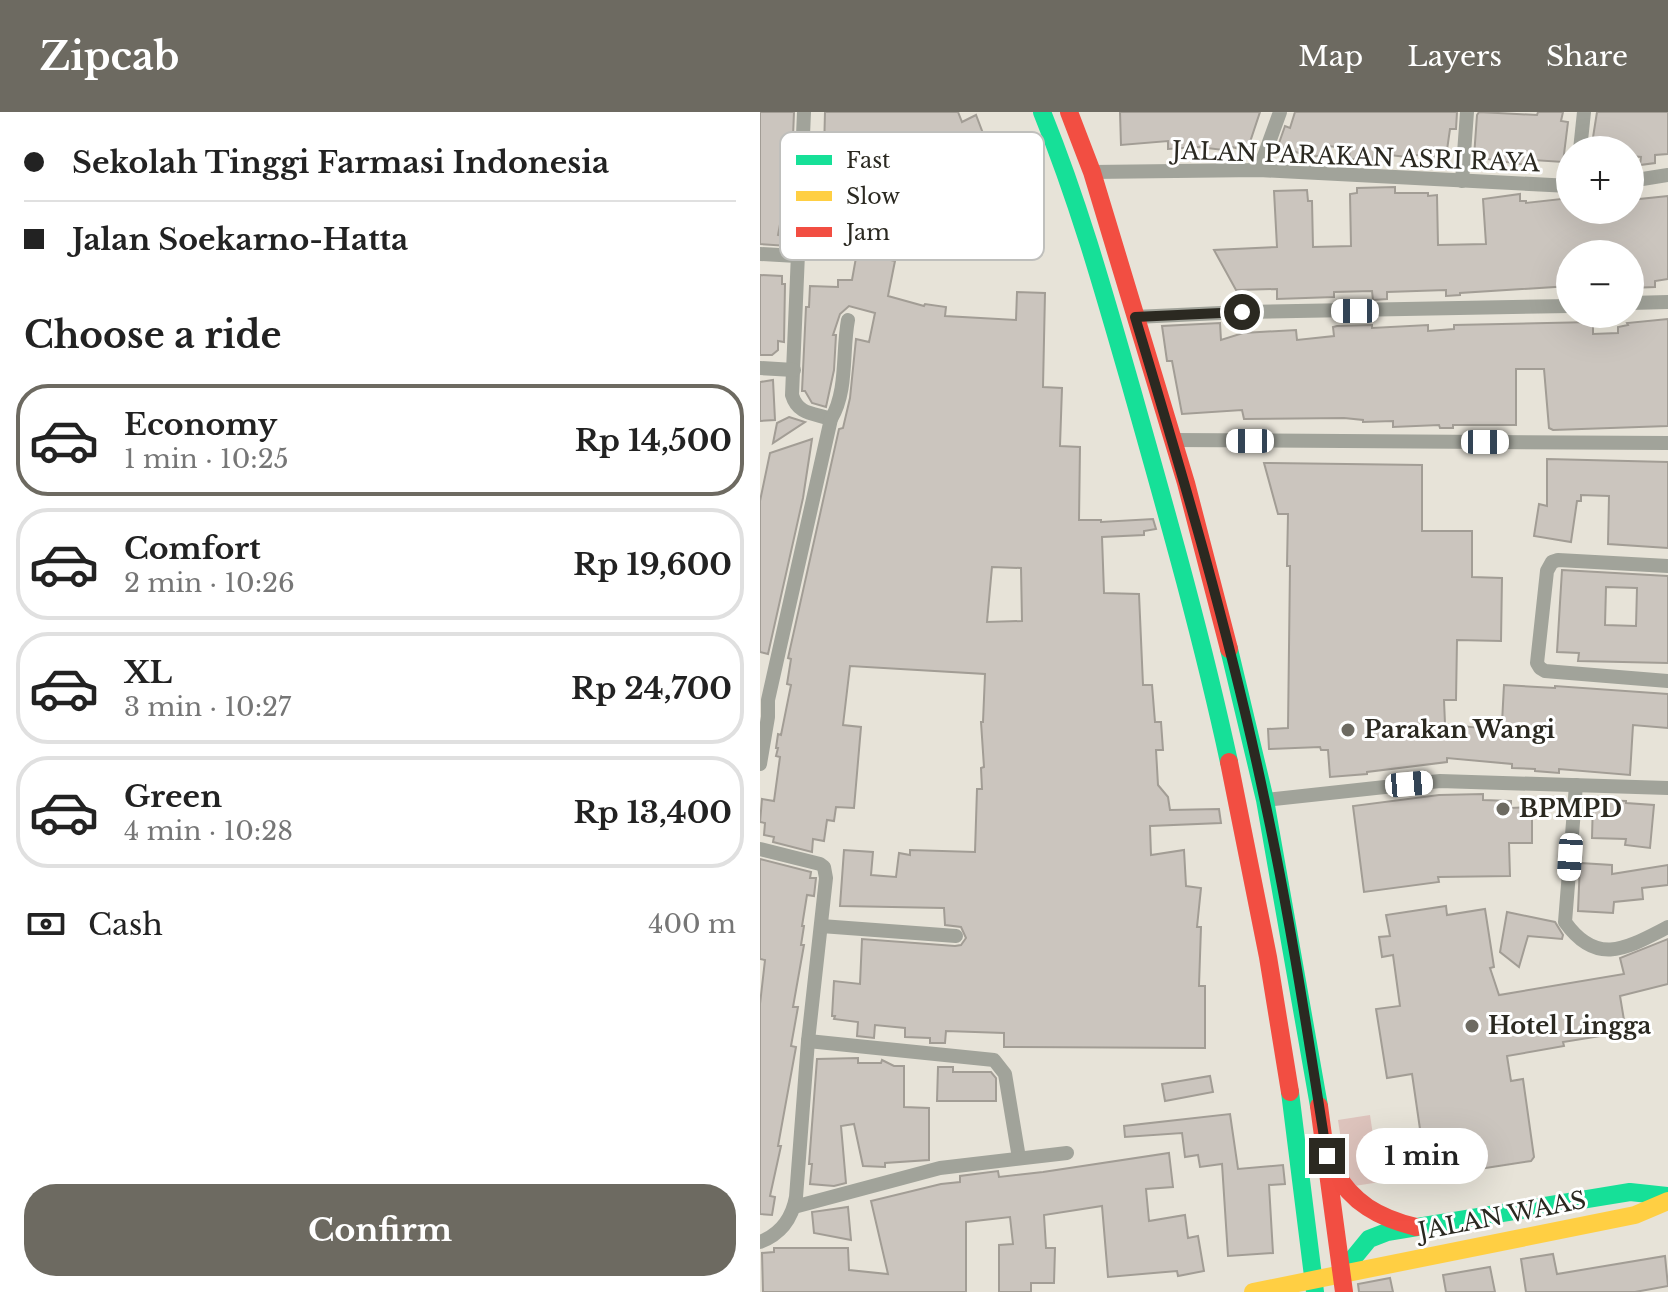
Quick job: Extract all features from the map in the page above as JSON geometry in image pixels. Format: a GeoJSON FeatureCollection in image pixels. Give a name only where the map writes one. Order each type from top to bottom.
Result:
{"type":"FeatureCollection","features":[{"type":"Feature","properties":{"kind":"main road"},"geometry":{"type":"LineString","coordinates":[[1042,112],[1072,188],[1128,375],[1192,602],[1212,685],[1266,949],[1308,1220],[1315,1286]]}},
{"type":"Feature","properties":{"kind":"main road"},"geometry":{"type":"LineString","coordinates":[[1069,112],[1092,172],[1218,599],[1265,800],[1327,1156],[1344,1292]]}},
{"type":"Feature","properties":{"kind":"main road"},"geometry":{"type":"LineString","coordinates":[[1327,1156],[1344,1190],[1359,1203],[1390,1222],[1416,1227]]}},
{"type":"Feature","properties":{"kind":"main road","name":"JALAN WAAS"},"geometry":{"type":"LineString","coordinates":[[1342,1272],[1369,1239],[1416,1227],[1630,1192],[1668,1198]]}},
{"type":"Feature","properties":{"kind":"main road","name":"JALAN WAAS"},"geometry":{"type":"LineString","coordinates":[[1253,1292],[1315,1286],[1342,1272],[1635,1215],[1668,1198]]}},
{"type":"Feature","properties":{"kind":"street"},"geometry":{"type":"LineString","coordinates":[[803,132],[804,112]]}},
{"type":"Feature","properties":{"kind":"street"},"geometry":{"type":"LineString","coordinates":[[1259,170],[1280,112]]}},
{"type":"Feature","properties":{"kind":"street"},"geometry":{"type":"LineString","coordinates":[[1462,181],[1467,112]]}},
{"type":"Feature","properties":{"kind":"street"},"geometry":{"type":"LineString","coordinates":[[1581,136],[1584,112]]}},
{"type":"Feature","properties":{"kind":"street","name":"JALAN PARAKAN ASRI RAYA"},"geometry":{"type":"LineString","coordinates":[[1092,172],[1259,170],[1556,185]]}},
{"type":"Feature","properties":{"kind":"street"},"geometry":{"type":"LineString","coordinates":[[1644,179],[1668,175]]}},
{"type":"Feature","properties":{"kind":"street"},"geometry":{"type":"LineString","coordinates":[[760,254],[780,255]]}},
{"type":"Feature","properties":{"kind":"street"},"geometry":{"type":"LineString","coordinates":[[797,260],[794,405],[802,412],[831,419]]}},
{"type":"Feature","properties":{"kind":"street"},"geometry":{"type":"LineString","coordinates":[[1644,303],[1668,302]]}},
{"type":"Feature","properties":{"kind":"street"},"geometry":{"type":"LineString","coordinates":[[1135,317],[1556,306]]}},
{"type":"Feature","properties":{"kind":"street"},"geometry":{"type":"LineString","coordinates":[[760,764],[764,710],[842,383],[848,320]]}},
{"type":"Feature","properties":{"kind":"street"},"geometry":{"type":"LineString","coordinates":[[760,368],[794,370]]}},
{"type":"Feature","properties":{"kind":"street"},"geometry":{"type":"LineString","coordinates":[[1172,440],[1668,443]]}},
{"type":"Feature","properties":{"kind":"street"},"geometry":{"type":"LineString","coordinates":[[1668,566],[1552,562],[1547,571],[1537,663],[1540,668],[1668,681]]}},
{"type":"Feature","properties":{"kind":"street"},"geometry":{"type":"LineString","coordinates":[[1265,800],[1440,781],[1668,788]]}},
{"type":"Feature","properties":{"kind":"street"},"geometry":{"type":"LineString","coordinates":[[1576,785],[1565,922],[1587,945],[1604,950],[1633,945],[1668,927]]}},
{"type":"Feature","properties":{"kind":"street"},"geometry":{"type":"LineString","coordinates":[[760,849],[820,864],[824,867],[826,878],[794,1207],[782,1229],[760,1242]]}},
{"type":"Feature","properties":{"kind":"street"},"geometry":{"type":"LineString","coordinates":[[821,926],[956,936]]}},
{"type":"Feature","properties":{"kind":"street"},"geometry":{"type":"LineString","coordinates":[[808,1041],[994,1060],[1005,1074],[1019,1158]]}},
{"type":"Feature","properties":{"kind":"street"},"geometry":{"type":"LineString","coordinates":[[794,1207],[940,1168],[1067,1153]]}},
{"type":"Feature","properties":{"kind":"shaded area"},"geometry":{"type":"Polygon","coordinates":[[[1370,1115],[1380,1182],[1348,1187],[1338,1120],[1370,1115]]]}},
{"type":"Feature","properties":{"kind":"building"},"geometry":{"type":"Polygon","coordinates":[[[760,112],[794,112],[793,132],[780,132],[780,245],[760,244],[760,112]]]}},
{"type":"Feature","properties":{"kind":"building"},"geometry":{"type":"Polygon","coordinates":[[[825,112],[958,112],[962,122],[976,115],[982,132],[824,132],[825,112]]]}},
{"type":"Feature","properties":{"kind":"building"},"geometry":{"type":"Polygon","coordinates":[[[1120,112],[1260,112],[1247,151],[1232,147],[1231,151],[1199,147],[1168,149],[1168,141],[1121,145],[1120,112]]]}},
{"type":"Feature","properties":{"kind":"building"},"geometry":{"type":"Polygon","coordinates":[[[1295,112],[1457,112],[1456,129],[1450,129],[1446,157],[1415,155],[1415,158],[1374,153],[1373,160],[1349,159],[1350,148],[1326,146],[1323,155],[1311,157],[1278,146],[1285,126],[1290,128],[1295,112]]]}},
{"type":"Feature","properties":{"kind":"building"},"geometry":{"type":"Polygon","coordinates":[[[1479,112],[1537,115],[1538,112],[1563,112],[1561,121],[1568,122],[1566,136],[1556,136],[1556,162],[1533,160],[1533,166],[1474,157],[1479,112]]]}},
{"type":"Feature","properties":{"kind":"building"},"geometry":{"type":"Polygon","coordinates":[[[1597,112],[1668,112],[1668,154],[1655,155],[1655,163],[1644,164],[1644,136],[1593,136],[1597,112]]]}},
{"type":"Feature","properties":{"kind":"building"},"geometry":{"type":"Polygon","coordinates":[[[1395,187],[1395,193],[1437,195],[1438,245],[1486,244],[1483,199],[1520,194],[1520,201],[1526,203],[1556,200],[1556,224],[1644,224],[1644,199],[1668,196],[1668,279],[1655,281],[1655,287],[1644,287],[1644,240],[1556,240],[1556,287],[1446,296],[1446,290],[1387,292],[1387,299],[1373,300],[1372,291],[1334,292],[1334,297],[1277,299],[1277,289],[1236,290],[1214,250],[1277,247],[1274,191],[1307,190],[1308,201],[1312,201],[1313,247],[1351,246],[1350,194],[1357,193],[1357,188],[1395,187]]]}},
{"type":"Feature","properties":{"kind":"building"},"geometry":{"type":"Polygon","coordinates":[[[856,260],[895,261],[888,296],[924,306],[946,307],[945,316],[1016,320],[1017,292],[1045,293],[1043,387],[1062,388],[1060,446],[1080,447],[1079,520],[1153,519],[1156,529],[1144,531],[1144,535],[1102,537],[1104,593],[1139,594],[1143,685],[1152,685],[1155,722],[1161,722],[1163,750],[1156,750],[1158,785],[1168,797],[1170,810],[1219,809],[1221,823],[1150,826],[1151,855],[1184,850],[1186,886],[1201,888],[1197,927],[1201,927],[1199,986],[1205,986],[1205,1048],[1004,1047],[1004,1033],[946,1031],[945,1043],[930,1043],[930,1038],[905,1037],[905,1028],[875,1025],[874,1038],[857,1036],[858,1022],[834,1019],[835,1016],[832,1016],[834,981],[860,984],[862,939],[955,946],[961,945],[966,938],[961,927],[945,925],[944,908],[840,906],[844,850],[873,852],[871,875],[896,877],[899,853],[910,855],[910,850],[975,852],[977,789],[982,789],[981,768],[984,767],[981,722],[985,674],[850,666],[843,725],[861,727],[854,808],[836,807],[834,821],[827,820],[824,841],[813,839],[812,852],[773,842],[774,837],[764,835],[765,823],[760,822],[762,799],[774,801],[780,757],[776,756],[778,734],[781,735],[791,685],[787,684],[791,659],[788,658],[839,429],[843,428],[850,398],[856,339],[869,342],[875,313],[849,306],[840,314],[833,335],[836,335],[834,370],[826,407],[812,403],[802,391],[810,286],[838,287],[838,280],[852,280],[856,260]],[[992,567],[987,622],[1022,621],[1021,568],[992,567]]]}},
{"type":"Feature","properties":{"kind":"building"},"geometry":{"type":"Polygon","coordinates":[[[760,275],[782,276],[782,284],[785,284],[784,342],[778,341],[778,350],[772,355],[760,355],[760,275]]]}},
{"type":"Feature","properties":{"kind":"building"},"geometry":{"type":"Polygon","coordinates":[[[1668,319],[1668,426],[1553,430],[1549,428],[1544,369],[1516,369],[1516,425],[1393,427],[1393,421],[1363,422],[1344,418],[1244,419],[1242,410],[1182,414],[1172,361],[1167,361],[1162,326],[1220,323],[1221,340],[1243,333],[1296,330],[1297,340],[1334,336],[1333,327],[1337,326],[1428,325],[1428,331],[1454,329],[1454,325],[1556,323],[1556,328],[1593,328],[1593,334],[1618,333],[1618,328],[1644,328],[1644,321],[1668,319]]]}},
{"type":"Feature","properties":{"kind":"building"},"geometry":{"type":"Polygon","coordinates":[[[773,380],[775,420],[760,421],[760,382],[773,380]]]}},
{"type":"Feature","properties":{"kind":"building"},"geometry":{"type":"Polygon","coordinates":[[[789,417],[805,422],[773,443],[777,423],[789,417]]]}},
{"type":"Feature","properties":{"kind":"building"},"geometry":{"type":"Polygon","coordinates":[[[812,439],[803,498],[768,654],[760,652],[760,501],[770,453],[812,439]]]}},
{"type":"Feature","properties":{"kind":"building"},"geometry":{"type":"Polygon","coordinates":[[[1547,459],[1668,462],[1668,548],[1608,544],[1609,496],[1581,495],[1581,501],[1577,501],[1571,542],[1534,536],[1539,504],[1547,506],[1547,459]]]}},
{"type":"Feature","properties":{"kind":"building"},"geometry":{"type":"Polygon","coordinates":[[[1264,463],[1422,465],[1422,531],[1472,531],[1472,577],[1502,578],[1501,641],[1457,640],[1456,700],[1444,700],[1445,724],[1479,728],[1479,720],[1502,723],[1504,685],[1668,694],[1668,728],[1633,725],[1630,775],[1559,769],[1559,773],[1535,771],[1512,768],[1512,764],[1447,758],[1447,762],[1330,777],[1328,750],[1321,750],[1320,747],[1269,749],[1268,729],[1288,728],[1290,566],[1287,566],[1288,514],[1278,514],[1264,463]]]}},
{"type":"Feature","properties":{"kind":"building"},"geometry":{"type":"Polygon","coordinates":[[[1562,570],[1668,576],[1668,663],[1578,661],[1579,653],[1557,652],[1562,570]],[[1606,587],[1605,625],[1636,626],[1637,588],[1606,587]]]}},
{"type":"Feature","properties":{"kind":"building"},"geometry":{"type":"Polygon","coordinates":[[[1483,794],[1483,800],[1511,801],[1511,808],[1532,807],[1532,843],[1509,843],[1510,876],[1438,877],[1439,882],[1364,892],[1353,806],[1439,795],[1483,794]]]}},
{"type":"Feature","properties":{"kind":"building"},"geometry":{"type":"Polygon","coordinates":[[[1593,800],[1654,805],[1650,848],[1625,845],[1626,839],[1592,838],[1593,800]]]}},
{"type":"Feature","properties":{"kind":"building"},"geometry":{"type":"Polygon","coordinates":[[[760,859],[811,872],[810,878],[816,878],[814,896],[807,895],[802,926],[801,945],[804,945],[793,1007],[798,1007],[791,1046],[796,1047],[770,1196],[775,1197],[772,1215],[760,1214],[760,1004],[765,960],[760,959],[760,859]]]}},
{"type":"Feature","properties":{"kind":"building"},"geometry":{"type":"Polygon","coordinates":[[[1580,863],[1612,865],[1612,874],[1668,865],[1668,885],[1642,888],[1643,899],[1614,902],[1613,913],[1578,911],[1580,863]]]}},
{"type":"Feature","properties":{"kind":"building"},"geometry":{"type":"Polygon","coordinates":[[[1446,906],[1447,915],[1485,909],[1494,967],[1490,968],[1499,995],[1624,974],[1620,958],[1668,939],[1668,984],[1620,996],[1626,1032],[1563,1042],[1564,1046],[1507,1056],[1511,1081],[1523,1079],[1534,1157],[1531,1161],[1427,1177],[1412,1074],[1387,1078],[1376,1009],[1400,1006],[1393,955],[1382,957],[1379,937],[1390,936],[1386,915],[1446,906]]]}},
{"type":"Feature","properties":{"kind":"building"},"geometry":{"type":"Polygon","coordinates":[[[1507,912],[1555,922],[1563,935],[1562,939],[1528,936],[1519,967],[1500,952],[1507,912]]]}},
{"type":"Feature","properties":{"kind":"building"},"geometry":{"type":"Polygon","coordinates":[[[858,1058],[858,1063],[881,1063],[882,1060],[894,1066],[904,1066],[904,1107],[929,1108],[929,1160],[885,1163],[885,1167],[863,1166],[854,1124],[841,1126],[846,1183],[834,1186],[810,1184],[817,1059],[858,1058]]]}},
{"type":"Feature","properties":{"kind":"building"},"geometry":{"type":"Polygon","coordinates":[[[938,1067],[953,1067],[953,1072],[991,1072],[996,1078],[996,1101],[937,1101],[938,1067]]]}},
{"type":"Feature","properties":{"kind":"building"},"geometry":{"type":"Polygon","coordinates":[[[1210,1076],[1213,1092],[1165,1101],[1162,1084],[1210,1076]]]}},
{"type":"Feature","properties":{"kind":"building"},"geometry":{"type":"Polygon","coordinates":[[[1230,1114],[1238,1169],[1283,1165],[1285,1184],[1269,1185],[1273,1253],[1228,1256],[1222,1164],[1200,1167],[1198,1155],[1185,1157],[1182,1133],[1125,1137],[1124,1126],[1230,1114]]]}},
{"type":"Feature","properties":{"kind":"building"},"geometry":{"type":"Polygon","coordinates":[[[1169,1153],[1173,1187],[1146,1189],[1149,1221],[1185,1215],[1188,1238],[1198,1236],[1204,1271],[1178,1276],[1177,1271],[1108,1277],[1102,1206],[1044,1215],[1046,1248],[1055,1248],[1054,1283],[1031,1283],[1031,1292],[999,1292],[999,1245],[1013,1244],[1010,1217],[966,1222],[966,1292],[763,1292],[762,1253],[774,1252],[774,1248],[848,1248],[849,1270],[888,1274],[871,1201],[960,1182],[960,1176],[998,1171],[999,1177],[1169,1153]]]}},
{"type":"Feature","properties":{"kind":"building"},"geometry":{"type":"Polygon","coordinates":[[[848,1207],[851,1240],[814,1233],[812,1212],[848,1207]]]}},
{"type":"Feature","properties":{"kind":"building"},"geometry":{"type":"Polygon","coordinates":[[[1553,1254],[1557,1274],[1665,1256],[1668,1286],[1635,1292],[1526,1292],[1521,1259],[1553,1254]]]}},
{"type":"Feature","properties":{"kind":"building"},"geometry":{"type":"Polygon","coordinates":[[[1490,1267],[1495,1292],[1446,1292],[1443,1275],[1490,1267]]]}},
{"type":"Feature","properties":{"kind":"building"},"geometry":{"type":"Polygon","coordinates":[[[1390,1278],[1393,1292],[1359,1292],[1358,1284],[1390,1278]]]}},
{"type":"Feature","properties":{"kind":"traffic: fast"},"geometry":{"type":"LineString","coordinates":[[1042,112],[1080,215],[1122,355],[1184,576],[1229,762]]}},
{"type":"Feature","properties":{"kind":"traffic: fast"},"geometry":{"type":"LineString","coordinates":[[1229,649],[1265,800],[1319,1106]]}},
{"type":"Feature","properties":{"kind":"traffic: fast"},"geometry":{"type":"LineString","coordinates":[[1290,1092],[1315,1292]]}},
{"type":"Feature","properties":{"kind":"traffic: fast"},"geometry":{"type":"LineString","coordinates":[[1342,1272],[1369,1239],[1387,1232],[1630,1192],[1668,1196]]}},
{"type":"Feature","properties":{"kind":"traffic: slow"},"geometry":{"type":"LineString","coordinates":[[1253,1292],[1635,1215],[1668,1201]]}},
{"type":"Feature","properties":{"kind":"traffic: jam"},"geometry":{"type":"LineString","coordinates":[[1069,112],[1092,172],[1186,483],[1229,649]]}},
{"type":"Feature","properties":{"kind":"traffic: jam"},"geometry":{"type":"LineString","coordinates":[[1229,762],[1268,957],[1290,1092]]}},
{"type":"Feature","properties":{"kind":"traffic: jam"},"geometry":{"type":"LineString","coordinates":[[1319,1106],[1344,1292]]}},
{"type":"Feature","properties":{"kind":"traffic: jam"},"geometry":{"type":"LineString","coordinates":[[1333,1169],[1349,1191],[1378,1214],[1416,1227]]}},
{"type":"Feature","properties":{"kind":"place","name":"Parakan Wangi"},"geometry":{"type":"Point","coordinates":[1348,730]}},
{"type":"Feature","properties":{"kind":"place","name":"BPMPD"},"geometry":{"type":"Point","coordinates":[1503,809]}},
{"type":"Feature","properties":{"kind":"place","name":"Hotel Lingga"},"geometry":{"type":"Point","coordinates":[1472,1026]}},
{"type":"Feature","properties":{"kind":"route"},"geometry":{"type":"LineString","coordinates":[[1242,312],[1135,317],[1221,611],[1265,800],[1327,1156]]}}]}
